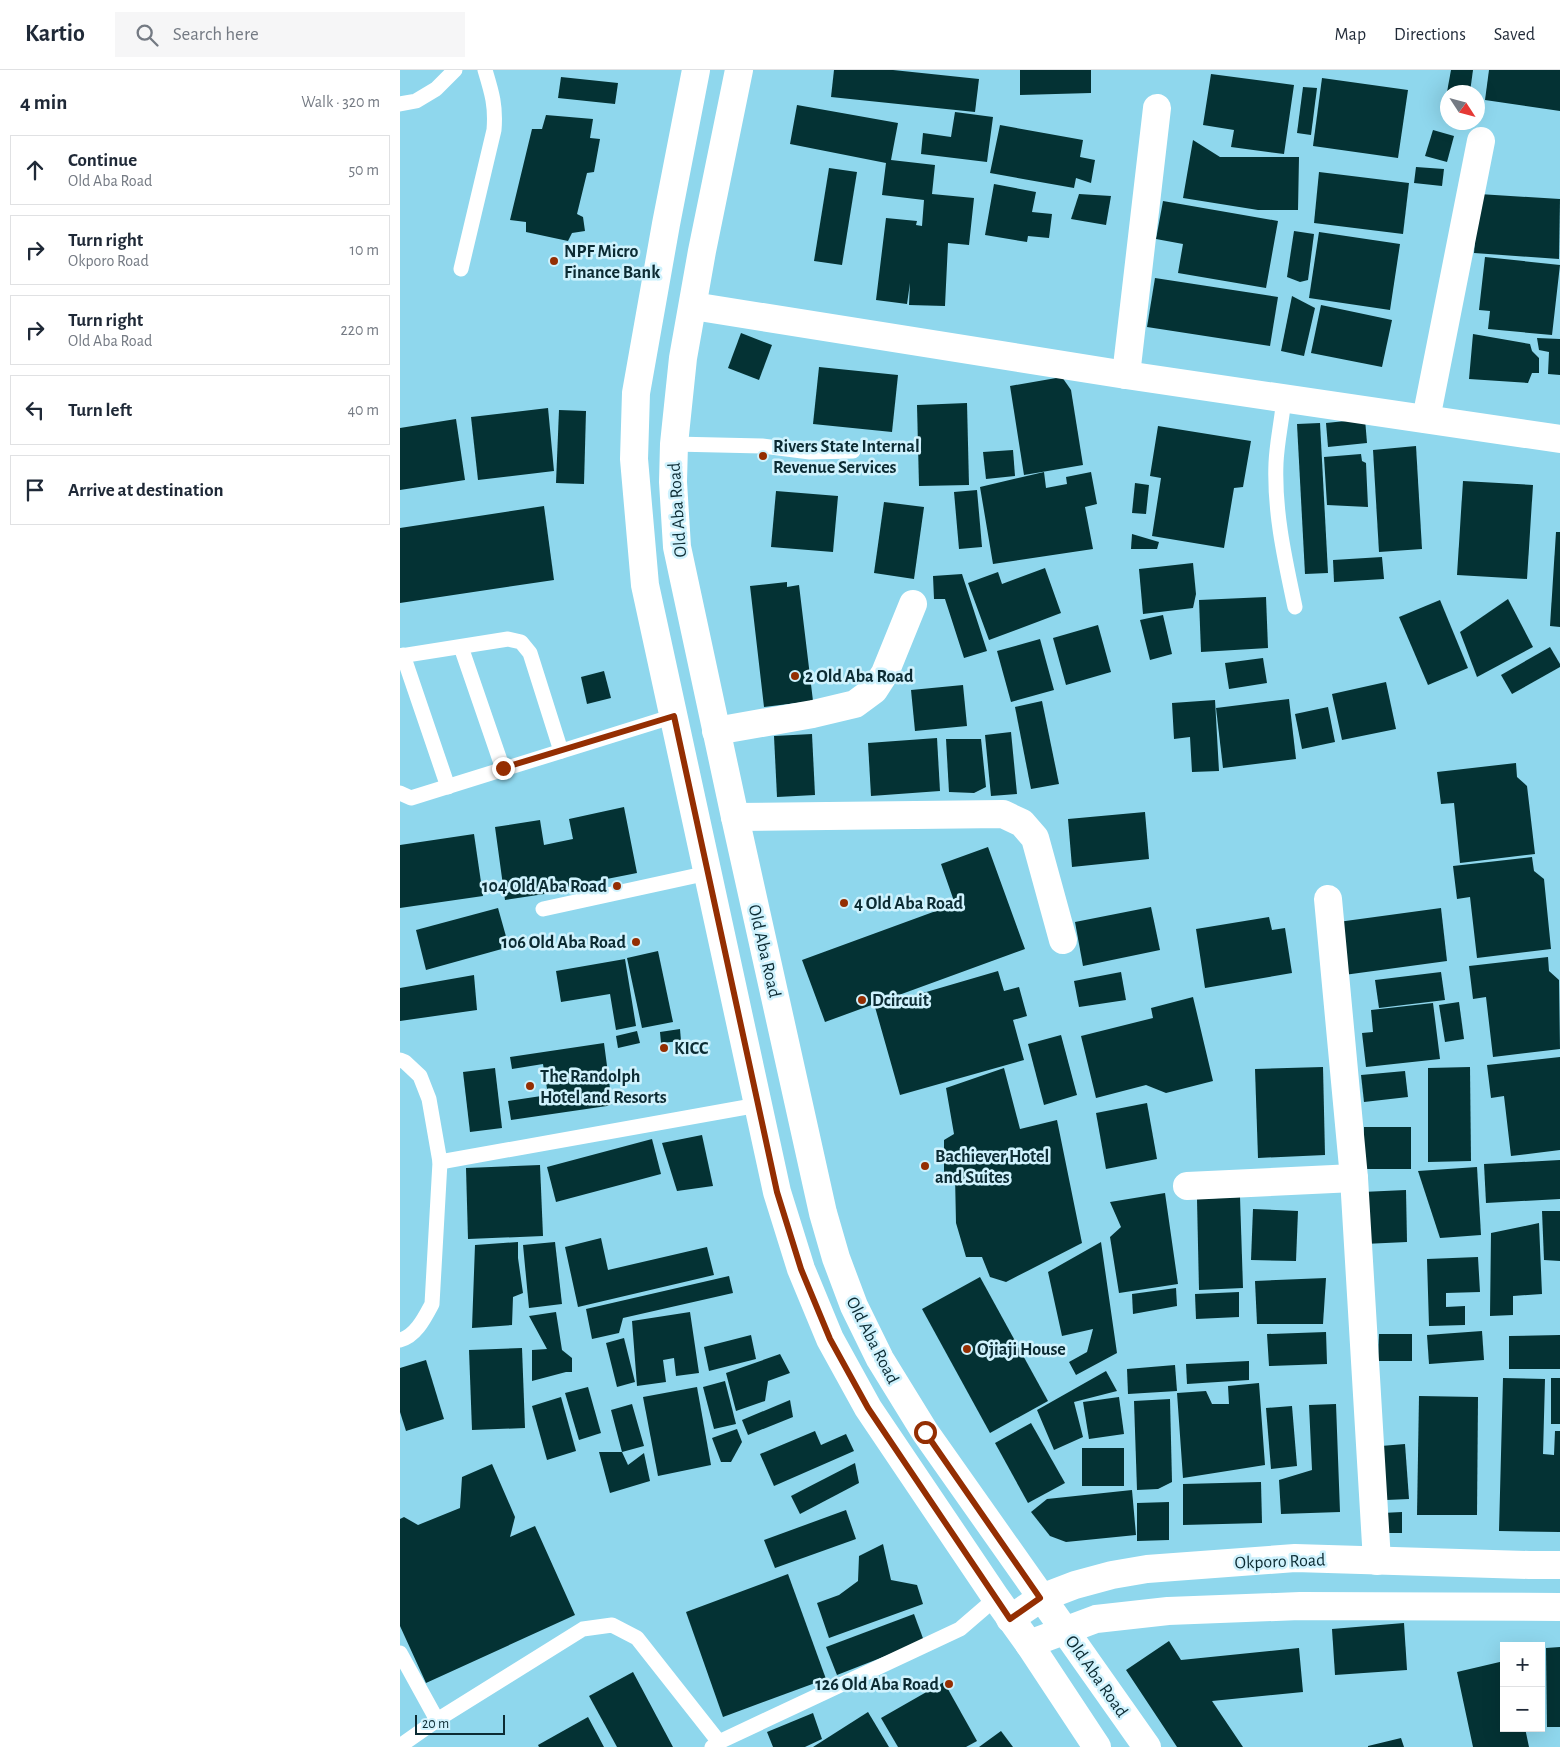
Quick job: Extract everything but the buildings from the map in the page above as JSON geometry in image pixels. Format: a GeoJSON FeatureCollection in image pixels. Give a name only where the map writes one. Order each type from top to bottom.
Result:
{"type":"FeatureCollection","features":[{"type":"Feature","properties":{"kind":"main road","name":"Old Aba Road"},"geometry":{"type":"LineString","coordinates":[[696,70],[636,393],[634,459],[638,517],[645,585],[777,1192],[801,1269],[830,1339],[868,1408],[1003,1609],[1029,1644],[1096,1747]]}},
{"type":"Feature","properties":{"kind":"main road","name":"Old Aba Road"},"geometry":{"type":"LineString","coordinates":[[739,70],[702,251],[683,358],[674,444],[673,482],[677,548],[823,1213],[836,1258],[854,1306],[880,1359],[925,1432],[1040,1598],[1065,1630],[1147,1747]]}},
{"type":"Feature","properties":{"kind":"main road"},"geometry":{"type":"LineString","coordinates":[[1126,375],[1157,108]]}},
{"type":"Feature","properties":{"kind":"main road"},"geometry":{"type":"LineString","coordinates":[[1426,419],[1481,141]]}},
{"type":"Feature","properties":{"kind":"main road"},"geometry":{"type":"LineString","coordinates":[[693,306],[1126,375],[1560,439]]}},
{"type":"Feature","properties":{"kind":"main road"},"geometry":{"type":"LineString","coordinates":[[716,731],[813,714],[855,704],[874,690],[884,673],[913,604]]}},
{"type":"Feature","properties":{"kind":"main road"},"geometry":{"type":"LineString","coordinates":[[735,817],[1004,814],[1022,822],[1035,838],[1063,940]]}},
{"type":"Feature","properties":{"kind":"main road"},"geometry":{"type":"LineString","coordinates":[[1328,899],[1354,1178],[1377,1561]]}},
{"type":"Feature","properties":{"kind":"main road"},"geometry":{"type":"LineString","coordinates":[[1187,1186],[1354,1178]]}},
{"type":"Feature","properties":{"kind":"main road","name":"Okporo Road"},"geometry":{"type":"LineString","coordinates":[[1003,1609],[1075,1585],[1112,1575],[1147,1569],[1295,1558],[1529,1566],[1560,1565]]}},
{"type":"Feature","properties":{"kind":"main road"},"geometry":{"type":"LineString","coordinates":[[1029,1644],[1096,1619],[1129,1614],[1300,1606],[1560,1608]]}},
{"type":"Feature","properties":{"kind":"lane"},"geometry":{"type":"LineString","coordinates":[[400,104],[416,101],[436,89],[455,70]]}},
{"type":"Feature","properties":{"kind":"lane"},"geometry":{"type":"LineString","coordinates":[[461,269],[494,130],[496,111],[484,70]]}},
{"type":"Feature","properties":{"kind":"lane"},"geometry":{"type":"LineString","coordinates":[[1284,398],[1276,463],[1277,505],[1282,546],[1295,607]]}},
{"type":"Feature","properties":{"kind":"lane"},"geometry":{"type":"LineString","coordinates":[[674,444],[762,446],[810,452],[853,451]]}},
{"type":"Feature","properties":{"kind":"lane"},"geometry":{"type":"LineString","coordinates":[[448,787],[402,656],[508,639],[521,642],[530,653],[561,751]]}},
{"type":"Feature","properties":{"kind":"lane"},"geometry":{"type":"LineString","coordinates":[[461,646],[503,768]]}},
{"type":"Feature","properties":{"kind":"lane"},"geometry":{"type":"LineString","coordinates":[[404,798],[448,787],[503,768],[674,716]]}},
{"type":"Feature","properties":{"kind":"lane"},"geometry":{"type":"LineString","coordinates":[[543,910],[708,874]]}},
{"type":"Feature","properties":{"kind":"lane"},"geometry":{"type":"LineString","coordinates":[[400,1060],[405,1062],[420,1076],[426,1091],[440,1162],[432,1304],[422,1323],[400,1340]]}},
{"type":"Feature","properties":{"kind":"lane"},"geometry":{"type":"LineString","coordinates":[[440,1162],[758,1105]]}},
{"type":"Feature","properties":{"kind":"lane"},"geometry":{"type":"LineString","coordinates":[[400,1746],[437,1720],[583,1628],[612,1625],[637,1638],[716,1744],[1003,1609]]}},
{"type":"Feature","properties":{"kind":"lane"},"geometry":{"type":"LineString","coordinates":[[400,1653],[437,1720]]}},
{"type":"Feature","properties":{"kind":"place","name":"NPF Micro Finance Bank"},"geometry":{"type":"Point","coordinates":[554,261]}},
{"type":"Feature","properties":{"kind":"place","name":"Rivers State Internal Revenue Services"},"geometry":{"type":"Point","coordinates":[763,456]}},
{"type":"Feature","properties":{"kind":"place","name":"2 Old Aba Road"},"geometry":{"type":"Point","coordinates":[795,676]}},
{"type":"Feature","properties":{"kind":"place","name":"104 Old Aba Road"},"geometry":{"type":"Point","coordinates":[617,886]}},
{"type":"Feature","properties":{"kind":"place","name":"4 Old Aba Road"},"geometry":{"type":"Point","coordinates":[844,903]}},
{"type":"Feature","properties":{"kind":"place","name":"106 Old Aba Road"},"geometry":{"type":"Point","coordinates":[636,942]}},
{"type":"Feature","properties":{"kind":"place","name":"Dcircuit"},"geometry":{"type":"Point","coordinates":[862,1000]}},
{"type":"Feature","properties":{"kind":"place","name":"KICC"},"geometry":{"type":"Point","coordinates":[664,1048]}},
{"type":"Feature","properties":{"kind":"place","name":"The Randolph Hotel and Resorts"},"geometry":{"type":"Point","coordinates":[530,1086]}},
{"type":"Feature","properties":{"kind":"place","name":"Bachiever Hotel and Suites"},"geometry":{"type":"Point","coordinates":[925,1166]}},
{"type":"Feature","properties":{"kind":"place","name":"Ojiaji House"},"geometry":{"type":"Point","coordinates":[967,1349]}},
{"type":"Feature","properties":{"kind":"place","name":"126 Old Aba Road"},"geometry":{"type":"Point","coordinates":[949,1684]}},
{"type":"Feature","properties":{"kind":"route"},"geometry":{"type":"LineString","coordinates":[[503,768],[674,716],[777,1192],[801,1269],[830,1339],[868,1408],[1010,1619],[1040,1598],[925,1432]]}}]}
